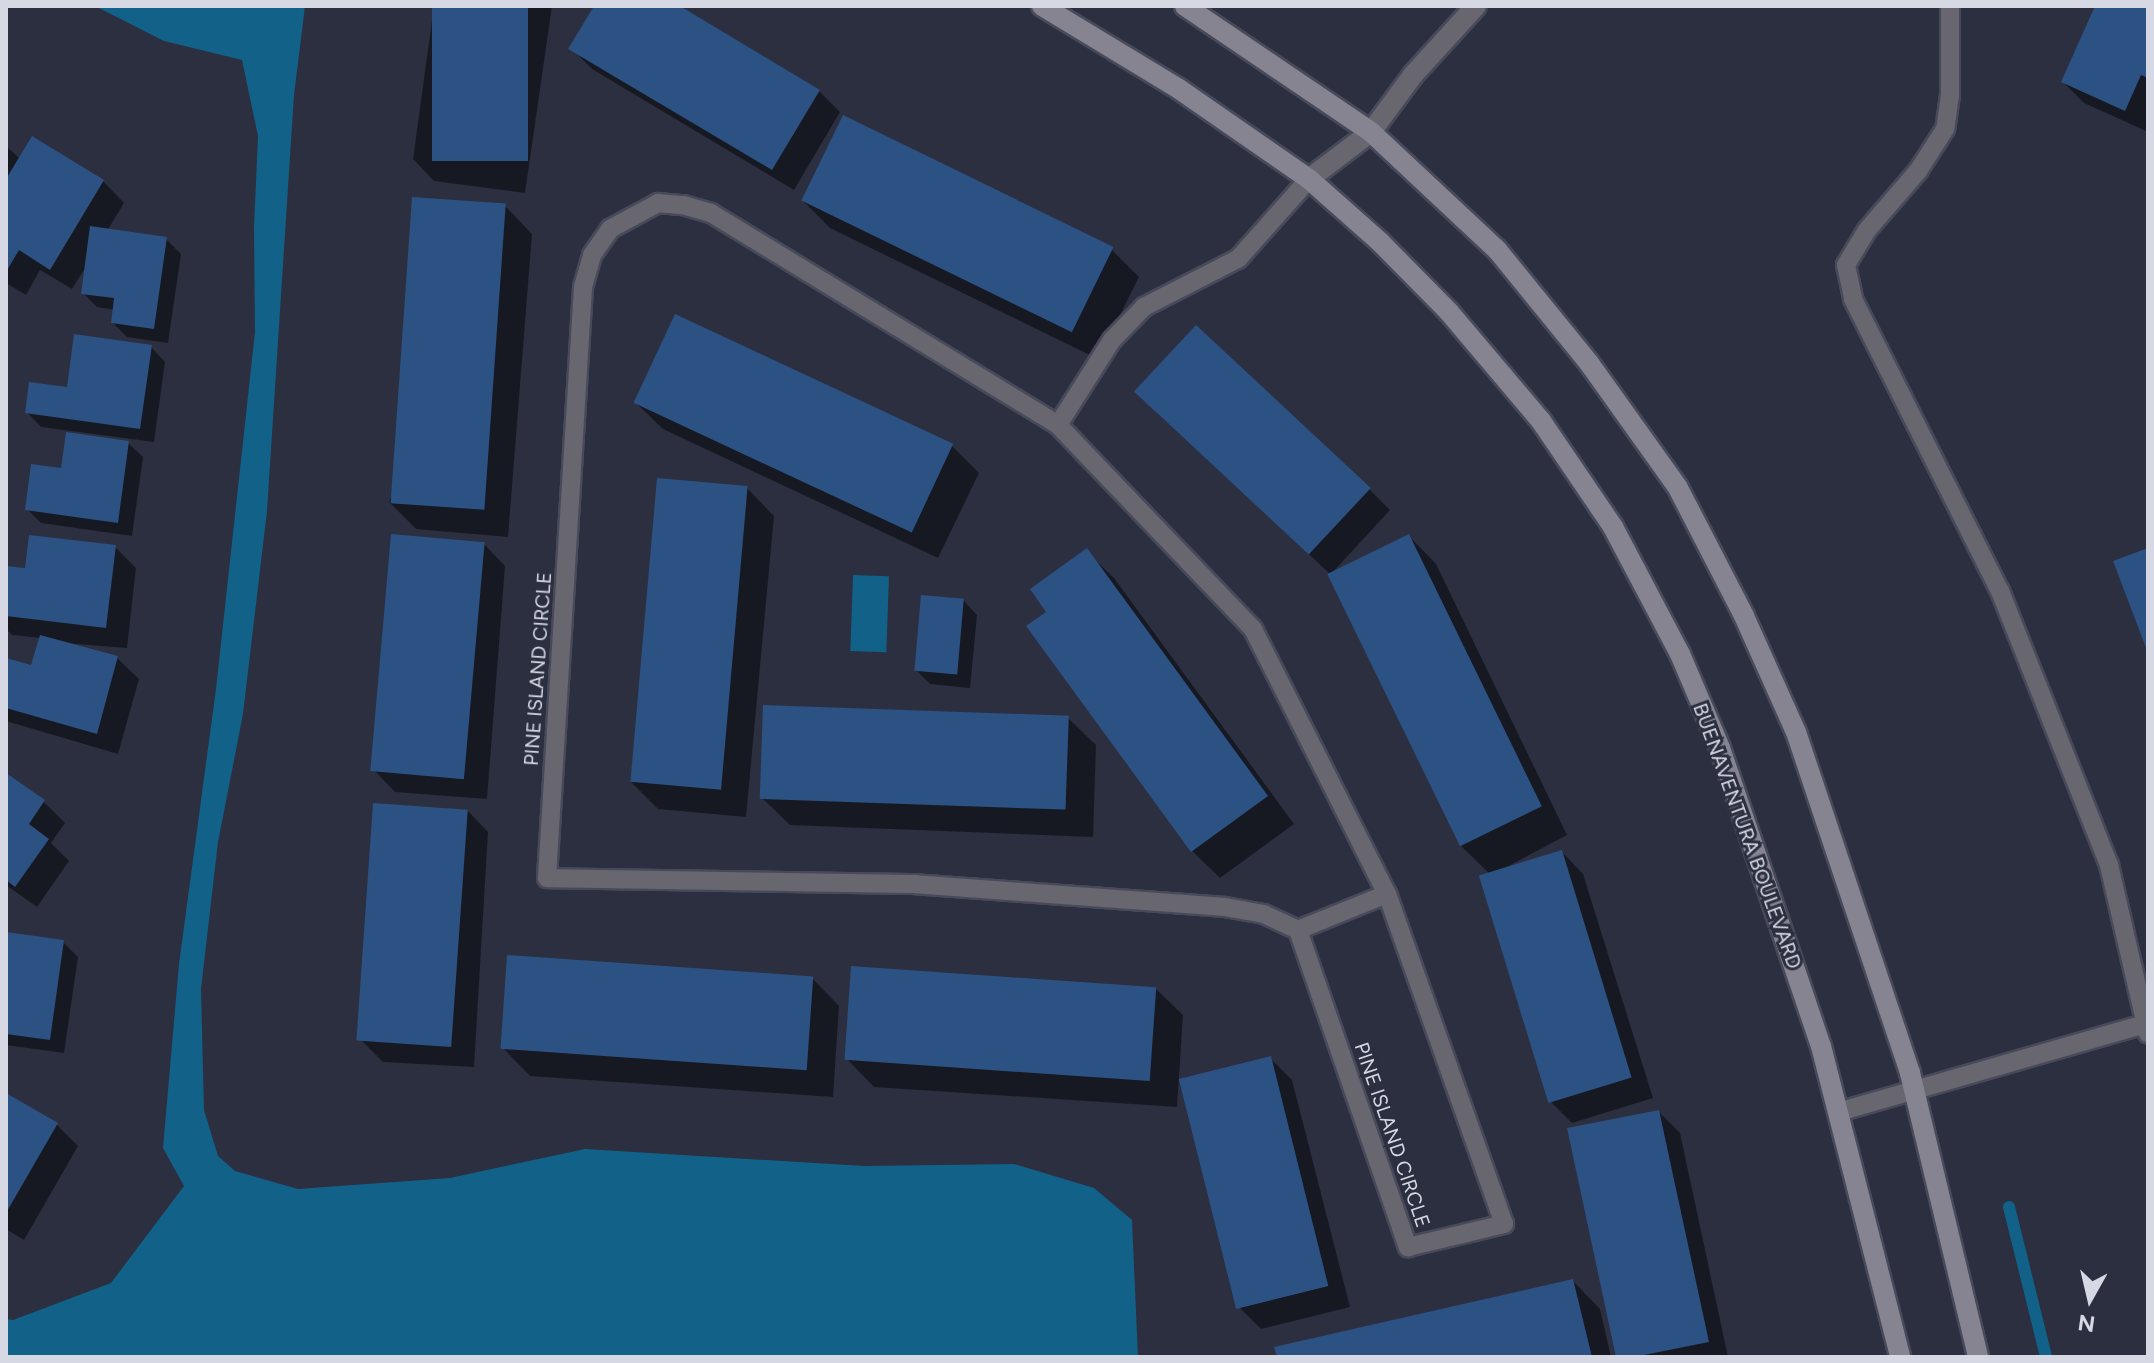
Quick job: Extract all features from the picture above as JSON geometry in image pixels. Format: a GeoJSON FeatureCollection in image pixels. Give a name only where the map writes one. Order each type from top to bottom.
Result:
{"type":"FeatureCollection","features":[{"type":"Feature","properties":{"kind":"main road","name":"BUENAVENTURA BOULEVARD"},"geometry":{"type":"LineString","coordinates":[[1042,6],[1179,89],[1309,179],[1449,312],[1541,421],[1613,527],[1680,654],[1720,748],[1821,1046],[1900,1357]]}},
{"type":"Feature","properties":{"kind":"main road"},"geometry":{"type":"LineString","coordinates":[[1185,6],[1371,132],[1498,251],[1589,363],[1678,488],[1744,616],[1796,732],[1914,1092],[1978,1357]]}},
{"type":"Feature","properties":{"kind":"street"},"geometry":{"type":"LineString","coordinates":[[1309,179],[1371,132],[1413,75],[1476,6]]}},
{"type":"Feature","properties":{"kind":"lane"},"geometry":{"type":"LineString","coordinates":[[1838,1112],[2147,1028],[2104,851],[2000,591],[1853,299],[1846,265],[1867,230],[1918,171],[1945,129],[1950,95],[1950,6]]}},
{"type":"Feature","properties":{"kind":"lane"},"geometry":{"type":"LineString","coordinates":[[1058,425],[1112,340],[1144,307],[1238,259],[1309,179]]}},
{"type":"Feature","properties":{"kind":"lane","name":"PINE ISLAND CIRCLE"},"geometry":{"type":"LineString","coordinates":[[658,203],[683,205],[711,213],[1058,425],[1253,629],[1387,894],[1504,1224],[1408,1247],[1298,930],[1264,914],[1226,907],[916,884],[547,878],[583,287],[592,255],[610,229],[658,203]]}},
{"type":"Feature","properties":{"kind":"lane"},"geometry":{"type":"LineString","coordinates":[[1298,930],[1387,894]]}},
{"type":"Feature","properties":{"kind":"water"},"geometry":{"type":"Polygon","coordinates":[[[95,6],[305,6],[294,95],[267,511],[243,714],[218,842],[201,989],[204,1110],[218,1156],[235,1171],[298,1189],[450,1178],[585,1149],[864,1166],[1014,1164],[1094,1188],[1132,1220],[1138,1357],[6,1357],[6,1319],[13,1320],[111,1283],[184,1186],[163,1148],[179,964],[216,689],[255,332],[254,227],[258,136],[242,60],[164,41],[95,6]]]}},
{"type":"Feature","properties":{"kind":"water"},"geometry":{"type":"Polygon","coordinates":[[[853,575],[889,576],[886,652],[850,651],[853,575]]]}},
{"type":"Feature","properties":{"kind":"building"},"geometry":{"type":"Polygon","coordinates":[[[432,6],[528,6],[528,161],[432,161],[432,6]]]}},
{"type":"Feature","properties":{"kind":"building"},"geometry":{"type":"Polygon","coordinates":[[[594,6],[680,6],[820,90],[772,170],[568,49],[594,6]]]}},
{"type":"Feature","properties":{"kind":"building"},"geometry":{"type":"Polygon","coordinates":[[[2095,6],[2148,6],[2148,78],[2141,75],[2125,111],[2061,82],[2095,6]]]}},
{"type":"Feature","properties":{"kind":"building"},"geometry":{"type":"Polygon","coordinates":[[[843,115],[1114,247],[1072,332],[801,200],[843,115]]]}},
{"type":"Feature","properties":{"kind":"building"},"geometry":{"type":"Polygon","coordinates":[[[32,136],[104,180],[50,270],[19,250],[6,272],[6,179],[32,136]]]}},
{"type":"Feature","properties":{"kind":"building"},"geometry":{"type":"Polygon","coordinates":[[[412,197],[506,204],[484,510],[391,503],[412,197]]]}},
{"type":"Feature","properties":{"kind":"building"},"geometry":{"type":"Polygon","coordinates":[[[90,226],[167,237],[154,329],[111,323],[114,298],[81,294],[90,226]]]}},
{"type":"Feature","properties":{"kind":"building"},"geometry":{"type":"Polygon","coordinates":[[[675,314],[953,444],[912,533],[634,403],[675,314]]]}},
{"type":"Feature","properties":{"kind":"building"},"geometry":{"type":"Polygon","coordinates":[[[1196,325],[1371,488],[1309,555],[1134,392],[1196,325]]]}},
{"type":"Feature","properties":{"kind":"building"},"geometry":{"type":"Polygon","coordinates":[[[74,334],[152,345],[140,429],[25,413],[29,382],[67,387],[74,334]]]}},
{"type":"Feature","properties":{"kind":"building"},"geometry":{"type":"Polygon","coordinates":[[[66,432],[129,441],[118,523],[25,510],[31,464],[61,468],[66,432]]]}},
{"type":"Feature","properties":{"kind":"building"},"geometry":{"type":"Polygon","coordinates":[[[657,478],[748,486],[721,790],[630,782],[657,478]]]}},
{"type":"Feature","properties":{"kind":"building"},"geometry":{"type":"Polygon","coordinates":[[[391,534],[485,542],[464,779],[370,771],[391,534]]]}},
{"type":"Feature","properties":{"kind":"building"},"geometry":{"type":"Polygon","coordinates":[[[1409,534],[1542,806],[1460,846],[1327,574],[1409,534]]]}},
{"type":"Feature","properties":{"kind":"building"},"geometry":{"type":"Polygon","coordinates":[[[29,535],[116,545],[106,628],[6,616],[6,566],[25,568],[29,535]]]}},
{"type":"Feature","properties":{"kind":"building"},"geometry":{"type":"Polygon","coordinates":[[[1087,548],[1268,796],[1191,852],[1026,626],[1046,612],[1030,589],[1087,548]]]}},
{"type":"Feature","properties":{"kind":"building"},"geometry":{"type":"Polygon","coordinates":[[[2148,548],[2148,653],[2113,561],[2148,548]]]}},
{"type":"Feature","properties":{"kind":"building"},"geometry":{"type":"Polygon","coordinates":[[[921,595],[964,599],[957,674],[914,671],[921,595]]]}},
{"type":"Feature","properties":{"kind":"building"},"geometry":{"type":"Polygon","coordinates":[[[40,635],[118,656],[97,734],[6,708],[6,658],[31,665],[40,635]]]}},
{"type":"Feature","properties":{"kind":"building"},"geometry":{"type":"Polygon","coordinates":[[[763,705],[1069,716],[1066,810],[760,799],[763,705]]]}},
{"type":"Feature","properties":{"kind":"building"},"geometry":{"type":"Polygon","coordinates":[[[6,773],[45,800],[29,824],[49,839],[15,887],[6,880],[6,773]]]}},
{"type":"Feature","properties":{"kind":"building"},"geometry":{"type":"Polygon","coordinates":[[[373,803],[468,810],[451,1047],[356,1040],[373,803]]]}},
{"type":"Feature","properties":{"kind":"building"},"geometry":{"type":"Polygon","coordinates":[[[1562,850],[1632,1078],[1548,1103],[1479,875],[1562,850]]]}},
{"type":"Feature","properties":{"kind":"building"},"geometry":{"type":"Polygon","coordinates":[[[6,932],[64,940],[50,1040],[6,1034],[6,932]]]}},
{"type":"Feature","properties":{"kind":"building"},"geometry":{"type":"Polygon","coordinates":[[[507,955],[813,976],[807,1070],[500,1049],[507,955]]]}},
{"type":"Feature","properties":{"kind":"building"},"geometry":{"type":"Polygon","coordinates":[[[851,966],[1156,987],[1150,1081],[844,1060],[851,966]]]}},
{"type":"Feature","properties":{"kind":"building"},"geometry":{"type":"Polygon","coordinates":[[[1271,1056],[1328,1286],[1236,1309],[1179,1079],[1271,1056]]]}},
{"type":"Feature","properties":{"kind":"building"},"geometry":{"type":"Polygon","coordinates":[[[6,1093],[58,1123],[6,1213],[6,1093]]]}},
{"type":"Feature","properties":{"kind":"building"},"geometry":{"type":"Polygon","coordinates":[[[1659,1110],[1709,1342],[1634,1357],[1616,1357],[1567,1128],[1659,1110]]]}},
{"type":"Feature","properties":{"kind":"building"},"geometry":{"type":"Polygon","coordinates":[[[1573,1279],[1592,1357],[1277,1357],[1274,1347],[1573,1279]]]}},
{"type":"Feature","properties":{"kind":"waterway"},"geometry":{"type":"LineString","coordinates":[[2009,1207],[2046,1357]]}}]}
